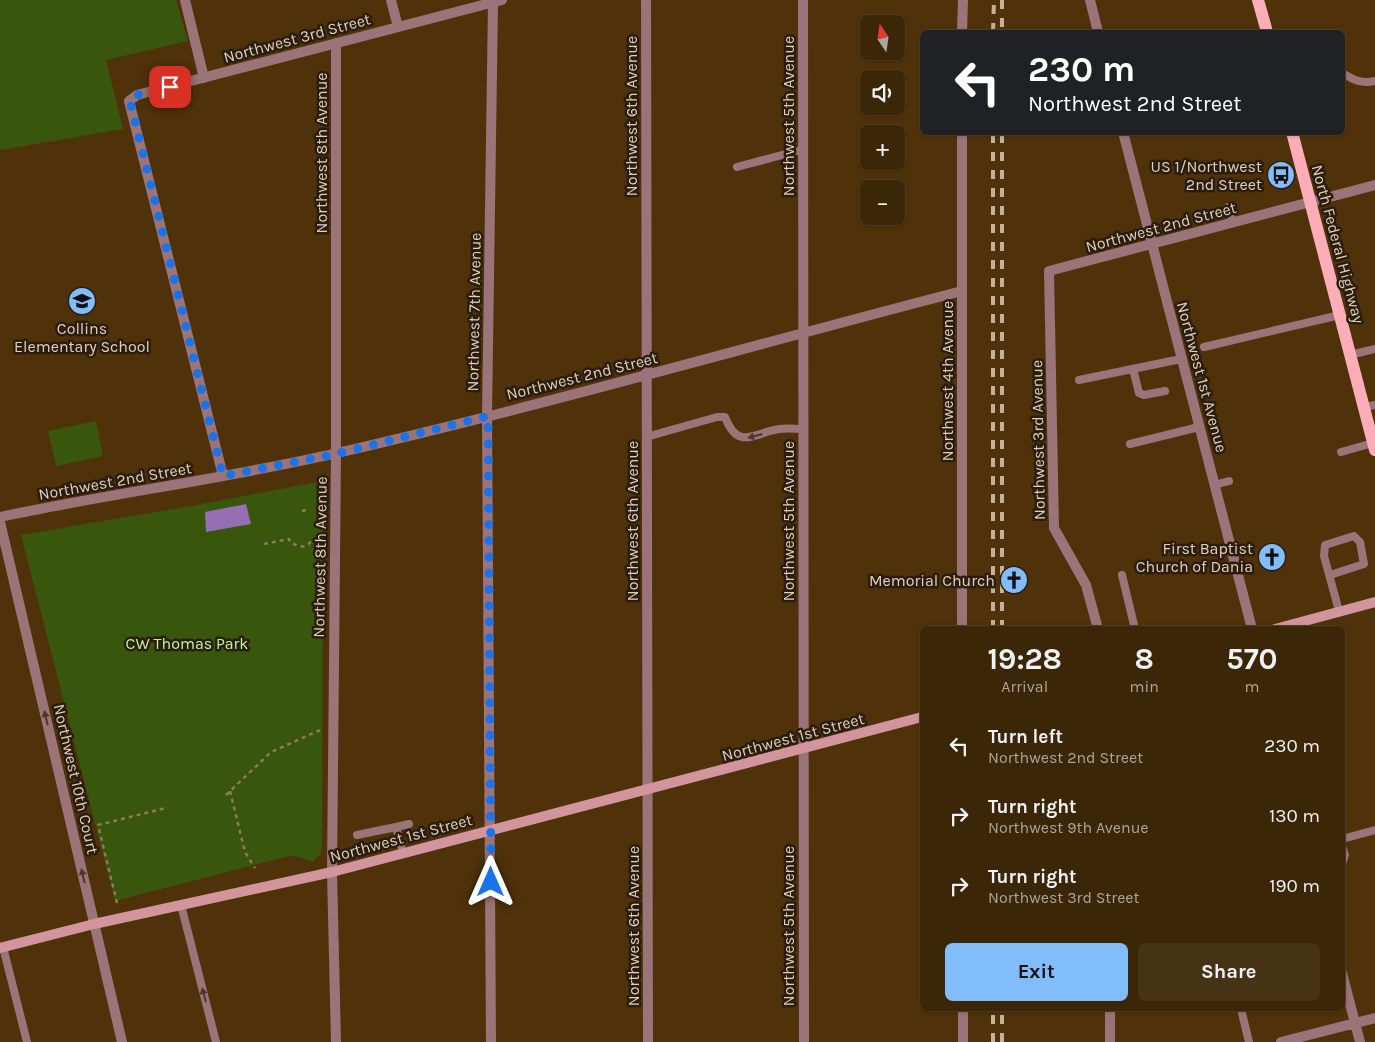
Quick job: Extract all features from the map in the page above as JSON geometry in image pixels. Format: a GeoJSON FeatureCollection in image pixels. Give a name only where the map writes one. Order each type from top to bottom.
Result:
{"type":"FeatureCollection","features":[{"type":"Feature","properties":{"kind":"main road"},"geometry":{"type":"LineString","coordinates":[[1258,0],[1266,30]]}},
{"type":"Feature","properties":{"kind":"main road","name":"North Federal Highway"},"geometry":{"type":"LineString","coordinates":[[1293,135],[1350,354],[1370,406],[1374,447]]}},
{"type":"Feature","properties":{"kind":"street"},"geometry":{"type":"LineString","coordinates":[[185,0],[204,78]]}},
{"type":"Feature","properties":{"kind":"street"},"geometry":{"type":"LineString","coordinates":[[391,0],[398,27]]}},
{"type":"Feature","properties":{"kind":"street","name":"Northwest 6th Avenue"},"geometry":{"type":"LineString","coordinates":[[646,0],[648,1042]]}},
{"type":"Feature","properties":{"kind":"street","name":"Northwest 5th Avenue"},"geometry":{"type":"LineString","coordinates":[[803,0],[804,1042]]}},
{"type":"Feature","properties":{"kind":"street"},"geometry":{"type":"LineString","coordinates":[[962,0],[962,30]]}},
{"type":"Feature","properties":{"kind":"street"},"geometry":{"type":"LineString","coordinates":[[1090,0],[1098,30]]}},
{"type":"Feature","properties":{"kind":"street","name":"Northwest 3rd Street"},"geometry":{"type":"LineString","coordinates":[[223,476],[130,101],[137,95],[498,1]]}},
{"type":"Feature","properties":{"kind":"street","name":"Northwest 7th Avenue"},"geometry":{"type":"LineString","coordinates":[[491,1042],[488,416],[498,1]]}},
{"type":"Feature","properties":{"kind":"street","name":"Northwest 8th Avenue"},"geometry":{"type":"LineString","coordinates":[[336,43],[336,454],[332,872],[336,1042]]}},
{"type":"Feature","properties":{"kind":"street","name":"Northwest 4th Avenue"},"geometry":{"type":"LineString","coordinates":[[962,135],[962,626]]}},
{"type":"Feature","properties":{"kind":"street","name":"Northwest 1st Avenue"},"geometry":{"type":"LineString","coordinates":[[1124,135],[1251,626]]}},
{"type":"Feature","properties":{"kind":"street","name":"Northwest 2nd Street"},"geometry":{"type":"LineString","coordinates":[[1049,271],[1375,185]]}},
{"type":"Feature","properties":{"kind":"street","name":"Northwest 3rd Avenue"},"geometry":{"type":"LineString","coordinates":[[1049,271],[1054,528],[1086,585],[1097,626]]}},
{"type":"Feature","properties":{"kind":"street","name":"Northwest 2nd Street"},"geometry":{"type":"LineString","coordinates":[[0,517],[336,454],[646,376],[803,332],[962,291]]}},
{"type":"Feature","properties":{"kind":"street","name":"Northwest 10th Court"},"geometry":{"type":"LineString","coordinates":[[0,522],[122,1042]]}},
{"type":"Feature","properties":{"kind":"street"},"geometry":{"type":"LineString","coordinates":[[1290,626],[1375,602]]}},
{"type":"Feature","properties":{"kind":"street","name":"Northwest 1st Street"},"geometry":{"type":"LineString","coordinates":[[1,948],[94,924],[332,872],[920,719]]}},
{"type":"Feature","properties":{"kind":"street"},"geometry":{"type":"LineString","coordinates":[[1345,984],[1360,1042]]}},
{"type":"Feature","properties":{"kind":"street"},"geometry":{"type":"LineString","coordinates":[[963,1011],[963,1042]]}},
{"type":"Feature","properties":{"kind":"street"},"geometry":{"type":"LineString","coordinates":[[1110,1011],[1110,1042]]}},
{"type":"Feature","properties":{"kind":"street"},"geometry":{"type":"LineString","coordinates":[[1281,1042],[1375,1018]]}},
{"type":"Feature","properties":{"kind":"lane"},"geometry":{"type":"LineString","coordinates":[[1345,74],[1357,82],[1375,81]]}},
{"type":"Feature","properties":{"kind":"lane"},"geometry":{"type":"LineString","coordinates":[[737,166],[804,149]]}},
{"type":"Feature","properties":{"kind":"lane"},"geometry":{"type":"LineString","coordinates":[[1229,207],[1233,223]]}},
{"type":"Feature","properties":{"kind":"lane"},"geometry":{"type":"LineString","coordinates":[[1204,347],[1340,315]]}},
{"type":"Feature","properties":{"kind":"lane"},"geometry":{"type":"LineString","coordinates":[[1350,354],[1375,348]]}},
{"type":"Feature","properties":{"kind":"lane"},"geometry":{"type":"LineString","coordinates":[[1079,380],[1181,359]]}},
{"type":"Feature","properties":{"kind":"lane"},"geometry":{"type":"LineString","coordinates":[[1133,369],[1139,393],[1144,395],[1165,391]]}},
{"type":"Feature","properties":{"kind":"lane"},"geometry":{"type":"LineString","coordinates":[[646,437],[725,417],[729,428],[738,437],[745,438],[779,429],[803,429]]}},
{"type":"Feature","properties":{"kind":"lane"},"geometry":{"type":"LineString","coordinates":[[1130,444],[1199,427]]}},
{"type":"Feature","properties":{"kind":"lane"},"geometry":{"type":"LineString","coordinates":[[1341,452],[1374,447]]}},
{"type":"Feature","properties":{"kind":"lane"},"geometry":{"type":"LineString","coordinates":[[1214,485],[1229,481]]}},
{"type":"Feature","properties":{"kind":"lane"},"geometry":{"type":"LineString","coordinates":[[1330,575],[1364,564],[1360,542],[1354,536],[1325,545],[1324,556],[1339,612]]}},
{"type":"Feature","properties":{"kind":"lane"},"geometry":{"type":"LineString","coordinates":[[1122,575],[1134,626]]}},
{"type":"Feature","properties":{"kind":"lane"},"geometry":{"type":"LineString","coordinates":[[357,835],[409,824]]}},
{"type":"Feature","properties":{"kind":"lane"},"geometry":{"type":"LineString","coordinates":[[396,827],[403,853]]}},
{"type":"Feature","properties":{"kind":"lane"},"geometry":{"type":"LineString","coordinates":[[1345,838],[1375,830]]}},
{"type":"Feature","properties":{"kind":"lane"},"geometry":{"type":"LineString","coordinates":[[181,905],[216,1042]]}},
{"type":"Feature","properties":{"kind":"lane"},"geometry":{"type":"LineString","coordinates":[[1,948],[27,1042]]}},
{"type":"Feature","properties":{"kind":"lane"},"geometry":{"type":"LineString","coordinates":[[1241,1011],[1249,1042]]}},
{"type":"Feature","properties":{"kind":"path"},"geometry":{"type":"LineString","coordinates":[[302,511],[306,510]]}},
{"type":"Feature","properties":{"kind":"path"},"geometry":{"type":"LineString","coordinates":[[264,544],[289,539],[290,542],[304,547],[310,543],[312,538]]}},
{"type":"Feature","properties":{"kind":"path"},"geometry":{"type":"LineString","coordinates":[[226,795],[271,752],[318,731],[325,730]]}},
{"type":"Feature","properties":{"kind":"path"},"geometry":{"type":"LineString","coordinates":[[230,791],[246,852],[255,868]]}},
{"type":"Feature","properties":{"kind":"path"},"geometry":{"type":"LineString","coordinates":[[118,903],[98,825],[166,808]]}},
{"type":"Feature","properties":{"kind":"green space"},"geometry":{"type":"Polygon","coordinates":[[[0,0],[176,0],[188,41],[106,60],[123,129],[0,150],[0,0]]]}},
{"type":"Feature","properties":{"kind":"green space"},"geometry":{"type":"Polygon","coordinates":[[[96,421],[103,456],[56,466],[48,431],[96,421]]]}},
{"type":"Feature","properties":{"kind":"green space","name":"CW Thomas Park"},"geometry":{"type":"Polygon","coordinates":[[[323,481],[322,846],[320,855],[312,862],[296,856],[289,856],[115,901],[21,535],[323,481]]]}},
{"type":"Feature","properties":{"kind":"shaded area"},"geometry":{"type":"Polygon","coordinates":[[[246,504],[251,524],[206,532],[205,512],[246,504]]]}},
{"type":"Feature","properties":{"kind":"railway"},"geometry":{"type":"LineString","coordinates":[[993,30],[994,0]]}},
{"type":"Feature","properties":{"kind":"railway"},"geometry":{"type":"LineString","coordinates":[[1002,0],[1002,30]]}},
{"type":"Feature","properties":{"kind":"railway"},"geometry":{"type":"LineString","coordinates":[[993,135],[993,626]]}},
{"type":"Feature","properties":{"kind":"railway"},"geometry":{"type":"LineString","coordinates":[[1002,135],[1002,626]]}},
{"type":"Feature","properties":{"kind":"railway"},"geometry":{"type":"LineString","coordinates":[[993,1011],[993,1042]]}},
{"type":"Feature","properties":{"kind":"railway"},"geometry":{"type":"LineString","coordinates":[[1002,1011],[1002,1042]]}},
{"type":"Feature","properties":{"kind":"place","name":"US 1/Northwest 2nd Street"},"geometry":{"type":"Point","coordinates":[1281,175]}},
{"type":"Feature","properties":{"kind":"place","name":"Collins Elementary School"},"geometry":{"type":"Point","coordinates":[82,301]}},
{"type":"Feature","properties":{"kind":"place","name":"First Baptist Church of Dania"},"geometry":{"type":"Point","coordinates":[1272,557]}},
{"type":"Feature","properties":{"kind":"place","name":"Memorial Church"},"geometry":{"type":"Point","coordinates":[1014,580]}},
{"type":"Feature","properties":{"kind":"route"},"geometry":{"type":"LineString","coordinates":[[170,87],[137,95],[130,101],[223,476],[336,454],[488,416],[491,882]]}}]}
